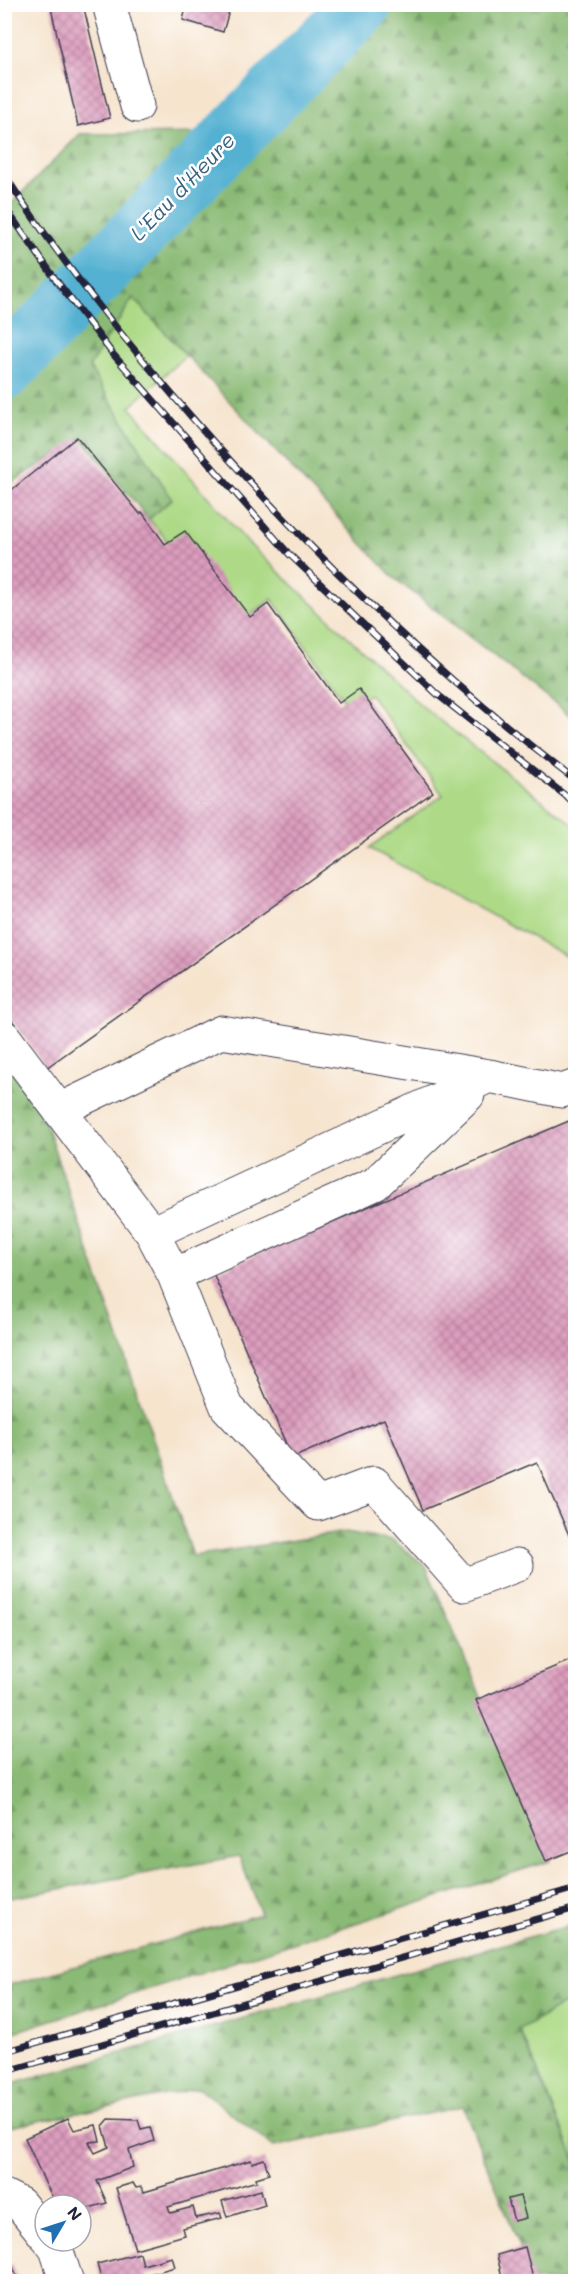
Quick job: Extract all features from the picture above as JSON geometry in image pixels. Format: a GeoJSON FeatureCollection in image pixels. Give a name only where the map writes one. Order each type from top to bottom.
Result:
{"type":"FeatureCollection","features":[{"type":"Feature","properties":{"kind":"street"},"geometry":{"type":"LineString","coordinates":[[109,4],[137,106]]}},
{"type":"Feature","properties":{"kind":"street"},"geometry":{"type":"LineString","coordinates":[[58,1110],[221,1032],[489,1076],[562,1091],[576,1086]]}},
{"type":"Feature","properties":{"kind":"street"},"geometry":{"type":"LineString","coordinates":[[4,1037],[152,1233],[174,1275],[227,1407],[318,1504],[374,1483],[464,1585],[517,1565]]}},
{"type":"Feature","properties":{"kind":"street"},"geometry":{"type":"LineString","coordinates":[[152,1233],[489,1076]]}},
{"type":"Feature","properties":{"kind":"street"},"geometry":{"type":"LineString","coordinates":[[174,1275],[375,1184],[489,1076]]}},
{"type":"Feature","properties":{"kind":"street"},"geometry":{"type":"LineString","coordinates":[[4,2196],[20,2204],[33,2220]]}},
{"type":"Feature","properties":{"kind":"street"},"geometry":{"type":"LineString","coordinates":[[57,2253],[67,2282]]}},
{"type":"Feature","properties":{"kind":"green space"},"geometry":{"type":"Polygon","coordinates":[[[364,5],[575,5],[575,719],[393,577],[133,298],[89,367],[172,499],[149,519],[81,438],[5,487],[5,210],[80,134],[236,133],[364,5]]]}},
{"type":"Feature","properties":{"kind":"green space"},"geometry":{"type":"Polygon","coordinates":[[[132,297],[186,355],[130,407],[247,542],[425,709],[575,826],[575,961],[369,848],[443,795],[370,694],[350,708],[272,599],[231,629],[174,549],[149,519],[171,499],[89,367],[132,297]]]}},
{"type":"Feature","properties":{"kind":"green space"},"geometry":{"type":"Polygon","coordinates":[[[4,1062],[34,1090],[193,1556],[346,1532],[392,1540],[426,1566],[550,1861],[5,2035],[5,1986],[261,1914],[239,1856],[5,1899],[4,1062]]]}},
{"type":"Feature","properties":{"kind":"green space"},"geometry":{"type":"Polygon","coordinates":[[[575,1924],[575,1997],[520,2030],[575,2160],[575,2281],[534,2281],[463,2106],[274,2147],[199,2088],[5,2128],[5,2086],[575,1924]]]}},
{"type":"Feature","properties":{"kind":"green space"},"geometry":{"type":"Polygon","coordinates":[[[575,1997],[575,2160],[520,2030],[575,1997]]]}},
{"type":"Feature","properties":{"kind":"building"},"geometry":{"type":"Polygon","coordinates":[[[50,4],[83,4],[110,118],[78,126],[50,4]]]}},
{"type":"Feature","properties":{"kind":"building"},"geometry":{"type":"Polygon","coordinates":[[[187,4],[231,4],[223,32],[183,20],[187,4]]]}},
{"type":"Feature","properties":{"kind":"building"},"geometry":{"type":"Polygon","coordinates":[[[77,437],[140,514],[142,512],[165,544],[185,531],[250,617],[268,604],[339,703],[359,689],[433,792],[46,1068],[4,1009],[4,496],[77,437]]]}},
{"type":"Feature","properties":{"kind":"building"},"geometry":{"type":"Polygon","coordinates":[[[576,1118],[576,1551],[537,1462],[423,1510],[384,1419],[292,1458],[213,1273],[576,1118]]]}},
{"type":"Feature","properties":{"kind":"building"},"geometry":{"type":"Polygon","coordinates":[[[576,1658],[576,1849],[546,1861],[476,1700],[576,1658]]]}},
{"type":"Feature","properties":{"kind":"building"},"geometry":{"type":"Polygon","coordinates":[[[68,2118],[74,2130],[96,2125],[100,2141],[89,2142],[95,2153],[109,2147],[103,2126],[109,2119],[138,2120],[141,2129],[150,2127],[154,2141],[129,2150],[133,2167],[97,2181],[107,2203],[93,2207],[93,2193],[50,2193],[25,2138],[68,2118]]]}},
{"type":"Feature","properties":{"kind":"building"},"geometry":{"type":"Polygon","coordinates":[[[264,2159],[269,2174],[256,2178],[257,2181],[168,2207],[170,2213],[193,2207],[196,2218],[220,2213],[222,2218],[183,2228],[185,2235],[135,2249],[116,2188],[133,2183],[136,2188],[141,2187],[144,2192],[251,2160],[252,2163],[264,2159]]]}},
{"type":"Feature","properties":{"kind":"building"},"geometry":{"type":"Polygon","coordinates":[[[261,2190],[265,2205],[227,2217],[222,2201],[261,2190]]]}},
{"type":"Feature","properties":{"kind":"building"},"geometry":{"type":"Polygon","coordinates":[[[520,2196],[526,2218],[514,2221],[508,2199],[520,2196]]]}},
{"type":"Feature","properties":{"kind":"building"},"geometry":{"type":"Polygon","coordinates":[[[525,2247],[534,2282],[503,2282],[497,2255],[525,2247]]]}},
{"type":"Feature","properties":{"kind":"building"},"geometry":{"type":"Polygon","coordinates":[[[140,2253],[143,2265],[172,2257],[175,2267],[146,2275],[148,2282],[102,2282],[97,2264],[140,2253]]]}},
{"type":"Feature","properties":{"kind":"building"},"geometry":{"type":"Polygon","coordinates":[[[12,2265],[19,2282],[4,2282],[4,2268],[12,2265]]]}},
{"type":"Feature","properties":{"kind":"building"},"geometry":{"type":"Polygon","coordinates":[[[226,2277],[227,2282],[212,2282],[212,2281],[226,2277]]]}},
{"type":"Feature","properties":{"kind":"waterway","name":"L'Eau d'Heure"},"geometry":{"type":"LineString","coordinates":[[4,370],[362,4]]}},
{"type":"Feature","properties":{"kind":"railway"},"geometry":{"type":"LineString","coordinates":[[4,174],[64,261],[108,317],[175,398],[268,501],[365,600],[416,647],[521,738],[576,781]]}},
{"type":"Feature","properties":{"kind":"railway"},"geometry":{"type":"LineString","coordinates":[[4,206],[56,280],[112,353],[289,554],[438,695],[576,804]]}},
{"type":"Feature","properties":{"kind":"railway"},"geometry":{"type":"LineString","coordinates":[[4,2052],[576,1888]]}},
{"type":"Feature","properties":{"kind":"railway"},"geometry":{"type":"LineString","coordinates":[[4,2072],[576,1908]]}}]}
